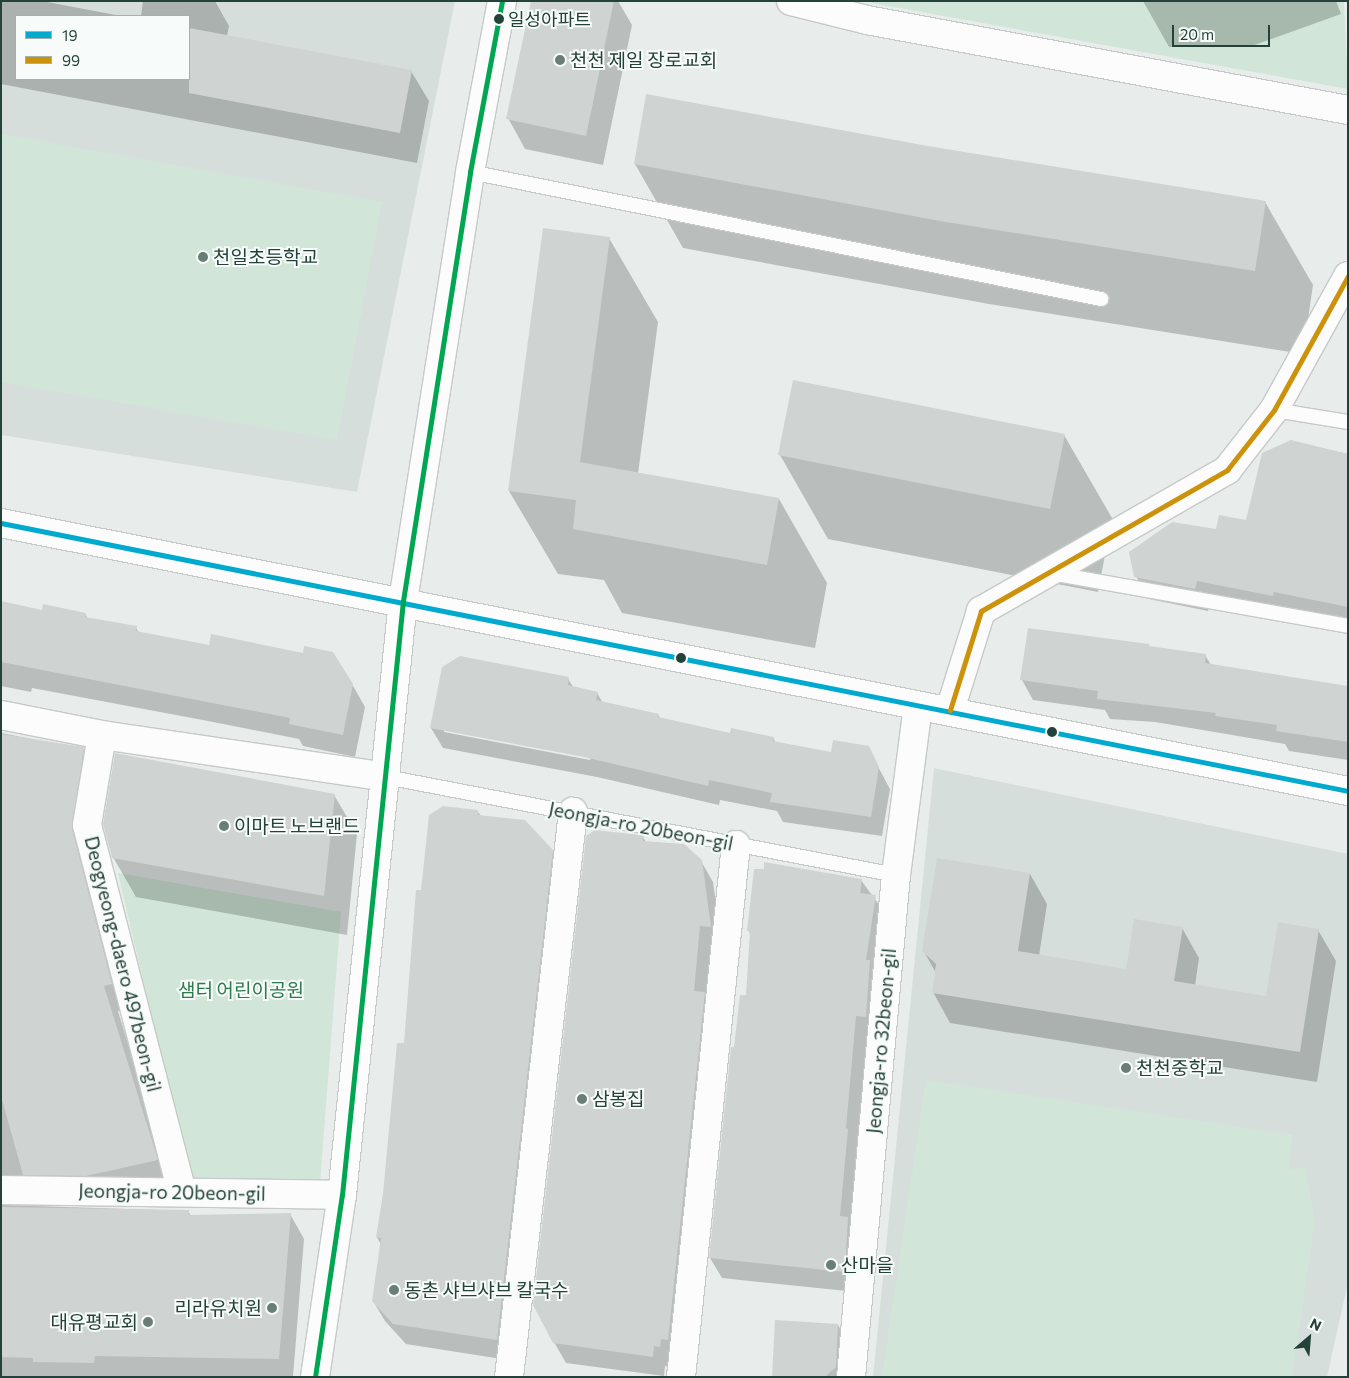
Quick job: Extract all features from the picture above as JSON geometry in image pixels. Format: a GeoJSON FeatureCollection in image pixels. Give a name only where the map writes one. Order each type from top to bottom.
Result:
{"type":"FeatureCollection","features":[{"type":"Feature","properties":{"kind":"street"},"geometry":{"type":"LineString","coordinates":[[315,1377],[342,1195],[386,777],[402,601],[470,172],[502,1]]}},
{"type":"Feature","properties":{"kind":"street"},"geometry":{"type":"LineString","coordinates":[[791,1],[876,22],[1348,110]]}},
{"type":"Feature","properties":{"kind":"street"},"geometry":{"type":"LineString","coordinates":[[950,710],[981,611],[1227,470],[1274,410],[1348,276]]}},
{"type":"Feature","properties":{"kind":"street"},"geometry":{"type":"LineString","coordinates":[[1,522],[1348,791]]}},
{"type":"Feature","properties":{"kind":"street","name":"Jeongja-ro 32beon-gil"},"geometry":{"type":"LineString","coordinates":[[850,1377],[896,874],[918,706]]}},
{"type":"Feature","properties":{"kind":"street"},"geometry":{"type":"LineString","coordinates":[[1,715],[102,734],[386,777]]}},
{"type":"Feature","properties":{"kind":"street","name":"Deogyeong-daero 497beon-gil"},"geometry":{"type":"LineString","coordinates":[[102,734],[87,825],[182,1192]]}},
{"type":"Feature","properties":{"kind":"street"},"geometry":{"type":"LineString","coordinates":[[509,1377],[573,812]]}},
{"type":"Feature","properties":{"kind":"street"},"geometry":{"type":"LineString","coordinates":[[681,1377],[736,845]]}},
{"type":"Feature","properties":{"kind":"street","name":"Jeongja-ro 20beon-gil"},"geometry":{"type":"LineString","coordinates":[[2,1186],[342,1195]]}},
{"type":"Feature","properties":{"kind":"lane"},"geometry":{"type":"LineString","coordinates":[[470,172],[1101,299]]}},
{"type":"Feature","properties":{"kind":"lane"},"geometry":{"type":"LineString","coordinates":[[1274,410],[1348,422]]}},
{"type":"Feature","properties":{"kind":"lane"},"geometry":{"type":"LineString","coordinates":[[1047,572],[1348,626]]}},
{"type":"Feature","properties":{"kind":"lane","name":"Jeongja-ro 20beon-gil"},"geometry":{"type":"LineString","coordinates":[[386,777],[896,874]]}},
{"type":"Feature","properties":{"kind":"shaded area","name":"천일초등학교"},"geometry":{"type":"Polygon","coordinates":[[[1,1],[455,1],[357,492],[1,435],[1,1]]]}},
{"type":"Feature","properties":{"kind":"shaded area","name":"천천중학교"},"geometry":{"type":"Polygon","coordinates":[[[934,768],[1348,854],[1348,1282],[1327,1377],[873,1377],[934,768]]]}},
{"type":"Feature","properties":{"kind":"green space"},"geometry":{"type":"Polygon","coordinates":[[[872,1],[1344,1],[1348,89],[871,3],[872,1]]]}},
{"type":"Feature","properties":{"kind":"green space"},"geometry":{"type":"Polygon","coordinates":[[[1,134],[382,202],[337,440],[1,382],[1,134]]]}},
{"type":"Feature","properties":{"kind":"green space","name":"샘터 어린이공원"},"geometry":{"type":"Polygon","coordinates":[[[118,873],[341,912],[320,1183],[190,1183],[118,873]]]}},
{"type":"Feature","properties":{"kind":"green space"},"geometry":{"type":"Polygon","coordinates":[[[926,1080],[1293,1135],[1288,1170],[1305,1167],[1315,1221],[1292,1377],[882,1377],[926,1080]]]}},
{"type":"Feature","properties":{"kind":"building","name":"천천 제일 장로교회"},"geometry":{"type":"Polygon","coordinates":[[[531,1],[614,1],[586,136],[506,119],[531,1]]]}},
{"type":"Feature","properties":{"kind":"building"},"geometry":{"type":"Polygon","coordinates":[[[190,28],[412,70],[400,133],[189,93],[190,28]]]}},
{"type":"Feature","properties":{"kind":"building"},"geometry":{"type":"Polygon","coordinates":[[[646,94],[928,146],[1266,201],[1255,271],[940,221],[634,164],[646,94]]]}},
{"type":"Feature","properties":{"kind":"building"},"geometry":{"type":"Polygon","coordinates":[[[543,228],[610,237],[580,462],[779,498],[767,565],[573,529],[576,500],[508,491],[543,228]]]}},
{"type":"Feature","properties":{"kind":"building"},"geometry":{"type":"Polygon","coordinates":[[[793,380],[1065,434],[1050,509],[778,455],[793,380]]]}},
{"type":"Feature","properties":{"kind":"building"},"geometry":{"type":"Polygon","coordinates":[[[1291,440],[1348,454],[1348,607],[1274,592],[1273,596],[1197,581],[1195,589],[1134,577],[1129,552],[1172,522],[1216,529],[1219,515],[1246,520],[1262,453],[1291,440]]]}},
{"type":"Feature","properties":{"kind":"building"},"geometry":{"type":"Polygon","coordinates":[[[1,601],[42,610],[43,604],[86,613],[85,617],[137,626],[136,631],[209,645],[211,634],[303,653],[304,646],[333,652],[353,684],[343,735],[289,724],[290,718],[1,662],[1,601]]]}},
{"type":"Feature","properties":{"kind":"building"},"geometry":{"type":"Polygon","coordinates":[[[1028,628],[1149,644],[1149,646],[1206,654],[1205,663],[1348,686],[1348,742],[1276,731],[1277,725],[1215,716],[1216,713],[1097,699],[1098,691],[1020,680],[1028,628]]]}},
{"type":"Feature","properties":{"kind":"building"},"geometry":{"type":"Polygon","coordinates":[[[460,656],[569,677],[568,685],[598,692],[596,700],[659,714],[658,717],[730,733],[731,728],[774,737],[773,741],[831,752],[833,740],[869,746],[879,767],[871,817],[770,802],[772,793],[709,780],[708,786],[584,757],[430,728],[442,667],[460,656]]]}},
{"type":"Feature","properties":{"kind":"building"},"geometry":{"type":"Polygon","coordinates":[[[1,734],[84,747],[72,829],[112,984],[104,986],[158,1160],[86,1176],[23,1175],[1,1096],[1,734]]]}},
{"type":"Feature","properties":{"kind":"building","name":"이마트 노브랜드"},"geometry":{"type":"Polygon","coordinates":[[[115,753],[335,794],[324,896],[112,858],[103,824],[115,753]]]}},
{"type":"Feature","properties":{"kind":"building"},"geometry":{"type":"Polygon","coordinates":[[[443,806],[478,810],[478,815],[525,820],[553,850],[497,1340],[393,1324],[372,1301],[381,1238],[376,1237],[383,1194],[397,1043],[404,1043],[416,890],[421,890],[429,815],[443,806]]]}},
{"type":"Feature","properties":{"kind":"building"},"geometry":{"type":"Polygon","coordinates":[[[595,830],[644,835],[643,841],[684,844],[702,860],[711,927],[700,926],[694,991],[705,992],[668,1340],[661,1339],[660,1347],[654,1346],[653,1357],[553,1343],[533,1305],[586,836],[595,830]]]}},
{"type":"Feature","properties":{"kind":"building","name":"천천중학교"},"geometry":{"type":"Polygon","coordinates":[[[937,858],[1030,873],[1018,951],[1126,969],[1134,919],[1183,927],[1174,981],[1266,996],[1278,922],[1319,929],[1300,1052],[932,993],[936,964],[922,951],[937,858]]]}},
{"type":"Feature","properties":{"kind":"building"},"geometry":{"type":"Polygon","coordinates":[[[764,862],[862,879],[860,893],[876,895],[866,960],[870,960],[866,1017],[856,1016],[846,1128],[848,1129],[840,1216],[848,1217],[845,1272],[709,1258],[731,1047],[734,1047],[740,995],[746,995],[750,931],[747,931],[754,869],[764,869],[764,862]]]}},
{"type":"Feature","properties":{"kind":"building"},"geometry":{"type":"Polygon","coordinates":[[[1,1207],[189,1210],[189,1215],[291,1213],[279,1359],[95,1356],[94,1363],[33,1362],[33,1358],[1,1357],[1,1207]]]}},
{"type":"Feature","properties":{"kind":"building"},"geometry":{"type":"Polygon","coordinates":[[[775,1320],[838,1324],[836,1367],[825,1377],[772,1377],[775,1320]]]}},
{"type":"Feature","properties":{"kind":"transit line"},"geometry":{"type":"LineString","coordinates":[[315,1377],[342,1195],[403,601],[470,172],[502,1]]}},
{"type":"Feature","properties":{"kind":"transit line","name":"99"},"geometry":{"type":"LineString","coordinates":[[950,710],[981,611],[1227,470],[1274,410],[1348,276]]}},
{"type":"Feature","properties":{"kind":"transit line","name":"19"},"geometry":{"type":"LineString","coordinates":[[1,523],[1348,791]]}},
{"type":"Feature","properties":{"kind":"place","name":"일성아파트"},"geometry":{"type":"Point","coordinates":[499,19]}},
{"type":"Feature","properties":{"kind":"place","name":"천천 제일 장로교회"},"geometry":{"type":"Point","coordinates":[560,60]}},
{"type":"Feature","properties":{"kind":"place","name":"천일초등학교"},"geometry":{"type":"Point","coordinates":[203,257]}},
{"type":"Feature","properties":{"kind":"place","name":"이마트 노브랜드"},"geometry":{"type":"Point","coordinates":[224,826]}},
{"type":"Feature","properties":{"kind":"place","name":"천천중학교"},"geometry":{"type":"Point","coordinates":[1126,1068]}},
{"type":"Feature","properties":{"kind":"place","name":"삼봉집"},"geometry":{"type":"Point","coordinates":[582,1099]}},
{"type":"Feature","properties":{"kind":"place","name":"산마을"},"geometry":{"type":"Point","coordinates":[831,1265]}},
{"type":"Feature","properties":{"kind":"place","name":"동촌 샤브샤브 칼국수"},"geometry":{"type":"Point","coordinates":[394,1290]}},
{"type":"Feature","properties":{"kind":"place","name":"리라유치원"},"geometry":{"type":"Point","coordinates":[272,1308]}},
{"type":"Feature","properties":{"kind":"place","name":"대유평교회"},"geometry":{"type":"Point","coordinates":[148,1322]}}]}
